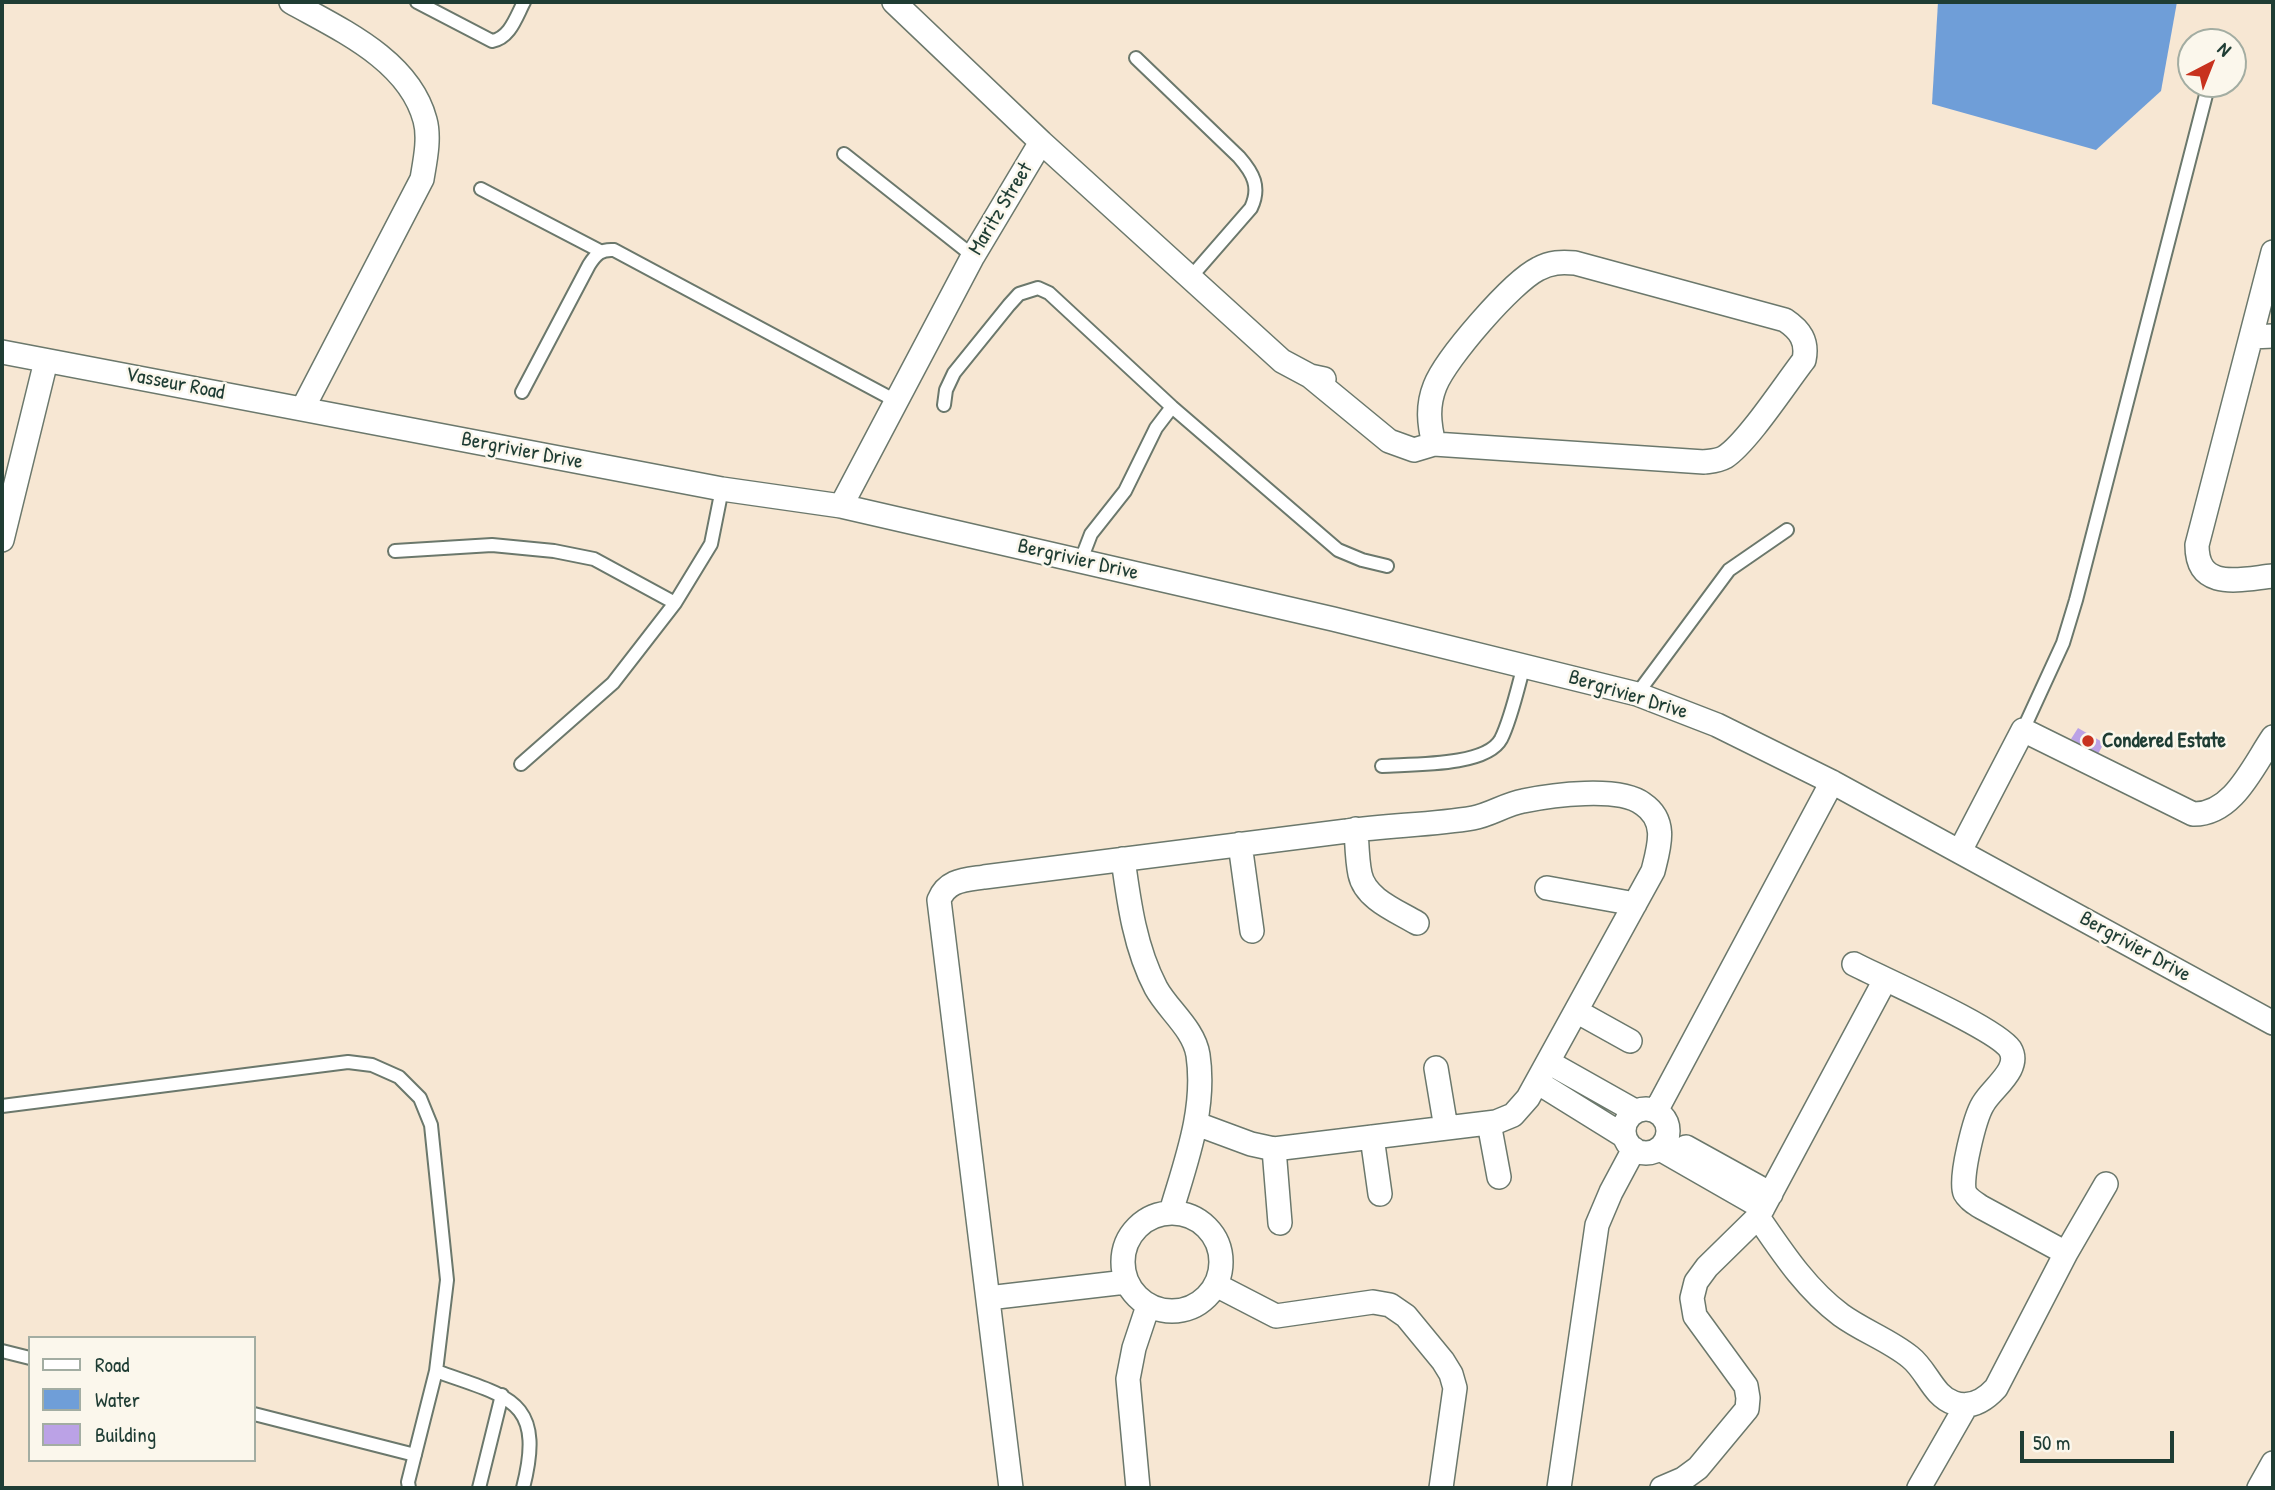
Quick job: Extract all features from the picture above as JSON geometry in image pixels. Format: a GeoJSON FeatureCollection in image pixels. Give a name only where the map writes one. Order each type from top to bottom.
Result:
{"type":"FeatureCollection","features":[{"type":"Feature","properties":{"kind":"street"},"geometry":{"type":"LineString","coordinates":[[291,2],[358,40],[391,66],[413,91],[426,121],[427,149],[422,179],[303,408]]}},
{"type":"Feature","properties":{"kind":"street"},"geometry":{"type":"LineString","coordinates":[[894,2],[1041,142]]}},
{"type":"Feature","properties":{"kind":"street","name":"Maritz Street"},"geometry":{"type":"LineString","coordinates":[[841,506],[973,256],[1041,142],[1282,361],[1310,376],[1338,383]]}},
{"type":"Feature","properties":{"kind":"street"},"geometry":{"type":"LineString","coordinates":[[2273,252],[2262,336],[2197,545],[2201,566],[2207,573],[2224,580],[2273,576]]}},
{"type":"Feature","properties":{"kind":"street"},"geometry":{"type":"LineString","coordinates":[[1310,376],[1389,441],[1414,450],[1434,444],[1704,463],[1727,456],[1740,444],[1804,360],[1807,348],[1796,327],[1785,320],[1575,262],[1556,262],[1523,278],[1453,355],[1434,388],[1429,409],[1434,444]]}},
{"type":"Feature","properties":{"kind":"street","name":"Vasseur Road"},"geometry":{"type":"LineString","coordinates":[[2,352],[303,408]]}},
{"type":"Feature","properties":{"kind":"street"},"geometry":{"type":"LineString","coordinates":[[2,540],[46,360]]}},
{"type":"Feature","properties":{"kind":"street","name":"Bergrivier Drive"},"geometry":{"type":"LineString","coordinates":[[303,408],[722,489],[841,506],[1081,560],[1637,694],[1717,725],[1832,782],[2273,1023]]}},
{"type":"Feature","properties":{"kind":"street"},"geometry":{"type":"LineString","coordinates":[[1960,850],[2023,730],[2193,814],[2206,814],[2231,800],[2273,737]]}},
{"type":"Feature","properties":{"kind":"street"},"geometry":{"type":"LineString","coordinates":[[1559,1488],[1597,1225],[1629,1142],[1626,1122],[1645,1111],[1832,782]]}},
{"type":"Feature","properties":{"kind":"street"},"geometry":{"type":"LineString","coordinates":[[1011,1488],[939,900],[947,886],[956,882],[1240,844],[1476,818],[1522,801],[1583,794],[1629,798],[1643,803],[1654,815],[1660,826],[1660,841],[1653,871],[1522,1107],[1513,1115],[1489,1123],[1274,1149],[1251,1144],[1197,1124]]}},
{"type":"Feature","properties":{"kind":"street"},"geometry":{"type":"LineString","coordinates":[[1356,830],[1360,875],[1365,887],[1376,898],[1417,923]]}},
{"type":"Feature","properties":{"kind":"street"},"geometry":{"type":"LineString","coordinates":[[1240,844],[1252,931]]}},
{"type":"Feature","properties":{"kind":"street"},"geometry":{"type":"LineString","coordinates":[[1124,859],[1131,920],[1146,964],[1156,988],[1188,1032],[1198,1052],[1197,1124],[1171,1212]]}},
{"type":"Feature","properties":{"kind":"street"},"geometry":{"type":"LineString","coordinates":[[1547,888],[1635,904]]}},
{"type":"Feature","properties":{"kind":"street"},"geometry":{"type":"LineString","coordinates":[[1854,964],[1991,1033],[2011,1051],[2013,1060],[2010,1068],[1984,1102],[1979,1113],[1963,1181],[1965,1192],[1972,1202],[2066,1253]]}},
{"type":"Feature","properties":{"kind":"street"},"geometry":{"type":"LineString","coordinates":[[1662,1488],[1684,1479],[1698,1468],[1747,1409],[1746,1386],[1695,1316],[1692,1298],[1696,1282],[1764,1206],[1885,980]]}},
{"type":"Feature","properties":{"kind":"street"},"geometry":{"type":"LineString","coordinates":[[1576,1011],[1630,1041]]}},
{"type":"Feature","properties":{"kind":"street"},"geometry":{"type":"LineString","coordinates":[[1436,1068],[1446,1128]]}},
{"type":"Feature","properties":{"kind":"street"},"geometry":{"type":"LineString","coordinates":[[1542,1072],[1667,1121],[1664,1143]]}},
{"type":"Feature","properties":{"kind":"street"},"geometry":{"type":"LineString","coordinates":[[1542,1072],[1645,1153],[1664,1143]]}},
{"type":"Feature","properties":{"kind":"street"},"geometry":{"type":"LineString","coordinates":[[1489,1123],[1499,1177]]}},
{"type":"Feature","properties":{"kind":"street"},"geometry":{"type":"LineString","coordinates":[[1372,1137],[1380,1194]]}},
{"type":"Feature","properties":{"kind":"street"},"geometry":{"type":"LineString","coordinates":[[1664,1143],[1764,1206],[1800,1275],[1821,1298],[1842,1316],[1911,1358],[1940,1394],[1952,1402],[1966,1406],[1979,1402],[1996,1388],[2066,1253],[2106,1184]]}},
{"type":"Feature","properties":{"kind":"street"},"geometry":{"type":"LineString","coordinates":[[1274,1149],[1280,1223]]}},
{"type":"Feature","properties":{"kind":"street"},"geometry":{"type":"LineString","coordinates":[[1171,1212],[1187,1214],[1202,1222],[1213,1234],[1220,1249],[1221,1265],[1216,1285],[1196,1306],[1181,1311],[1164,1311],[1148,1306],[1135,1296],[1126,1282],[1122,1266],[1123,1250],[1130,1235],[1141,1223],[1155,1215],[1171,1212]]}},
{"type":"Feature","properties":{"kind":"street"},"geometry":{"type":"LineString","coordinates":[[988,1298],[1126,1282]]}},
{"type":"Feature","properties":{"kind":"street"},"geometry":{"type":"LineString","coordinates":[[1216,1285],[1276,1316],[1373,1302],[1390,1305],[1406,1316],[1443,1361],[1455,1388],[1441,1488]]}},
{"type":"Feature","properties":{"kind":"street"},"geometry":{"type":"LineString","coordinates":[[1138,1488],[1128,1379],[1134,1348],[1148,1306]]}},
{"type":"Feature","properties":{"kind":"street"},"geometry":{"type":"LineString","coordinates":[[1919,1488],[1966,1406]]}},
{"type":"Feature","properties":{"kind":"street"},"geometry":{"type":"LineString","coordinates":[[2259,1488],[2273,1463]]}},
{"type":"Feature","properties":{"kind":"lane"},"geometry":{"type":"LineString","coordinates":[[417,2],[492,41],[502,39],[509,31],[524,2]]}},
{"type":"Feature","properties":{"kind":"lane"},"geometry":{"type":"LineString","coordinates":[[1136,58],[1239,158],[1252,172],[1256,185],[1256,198],[1251,208],[1191,278]]}},
{"type":"Feature","properties":{"kind":"lane"},"geometry":{"type":"LineString","coordinates":[[2023,730],[2063,643],[2076,600],[2205,98]]}},
{"type":"Feature","properties":{"kind":"lane"},"geometry":{"type":"LineString","coordinates":[[844,154],[973,256]]}},
{"type":"Feature","properties":{"kind":"lane"},"geometry":{"type":"LineString","coordinates":[[481,189],[600,251],[614,250],[896,401]]}},
{"type":"Feature","properties":{"kind":"lane"},"geometry":{"type":"LineString","coordinates":[[522,392],[589,265],[600,251]]}},
{"type":"Feature","properties":{"kind":"lane"},"geometry":{"type":"LineString","coordinates":[[944,405],[946,390],[954,373],[1019,294],[1038,288],[1049,293],[1172,407],[1338,550],[1362,561],[1387,566]]}},
{"type":"Feature","properties":{"kind":"lane"},"geometry":{"type":"LineString","coordinates":[[1081,560],[1091,534],[1125,491],[1156,428],[1172,407]]}},
{"type":"Feature","properties":{"kind":"lane"},"geometry":{"type":"LineString","coordinates":[[521,764],[613,683],[675,603],[711,544],[722,489]]}},
{"type":"Feature","properties":{"kind":"lane"},"geometry":{"type":"LineString","coordinates":[[1637,694],[1729,570],[1787,530]]}},
{"type":"Feature","properties":{"kind":"lane"},"geometry":{"type":"LineString","coordinates":[[396,551],[492,545],[554,551],[594,559],[675,603]]}},
{"type":"Feature","properties":{"kind":"lane"},"geometry":{"type":"LineString","coordinates":[[1381,766],[1466,760],[1490,750],[1500,741],[1524,665]]}},
{"type":"Feature","properties":{"kind":"lane"},"geometry":{"type":"LineString","coordinates":[[2,1106],[348,1062],[372,1065],[398,1077],[420,1098],[431,1125],[447,1279],[436,1371],[407,1486]]}},
{"type":"Feature","properties":{"kind":"lane"},"geometry":{"type":"LineString","coordinates":[[2,1351],[28,1358]]}},
{"type":"Feature","properties":{"kind":"lane"},"geometry":{"type":"LineString","coordinates":[[436,1371],[502,1395],[526,1418],[530,1443],[523,1488]]}},
{"type":"Feature","properties":{"kind":"lane"},"geometry":{"type":"LineString","coordinates":[[479,1488],[502,1395]]}},
{"type":"Feature","properties":{"kind":"lane"},"geometry":{"type":"LineString","coordinates":[[256,1415],[415,1455]]}},
{"type":"Feature","properties":{"kind":"water"},"geometry":{"type":"Polygon","coordinates":[[[1938,2],[2177,2],[2161,91],[2096,150],[1932,104],[1938,2]]]}},
{"type":"Feature","properties":{"kind":"building","name":"Condered Estate"},"geometry":{"type":"Polygon","coordinates":[[[2078,728],[2104,743],[2098,754],[2071,739],[2078,728]]]}},
{"type":"Feature","properties":{"kind":"place","name":"Condered Estate"},"geometry":{"type":"Point","coordinates":[2088,741]}}]}
